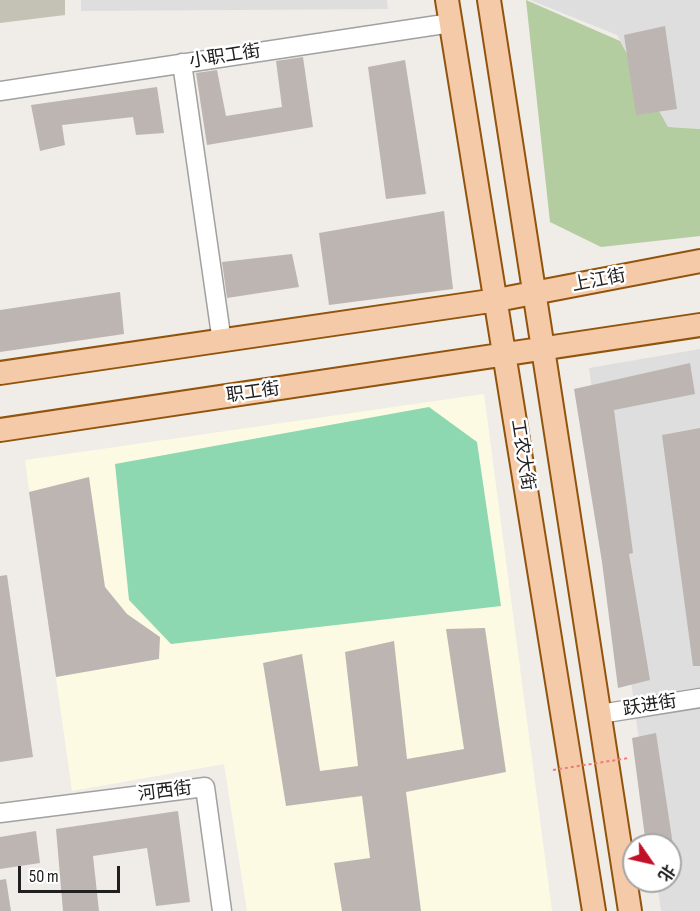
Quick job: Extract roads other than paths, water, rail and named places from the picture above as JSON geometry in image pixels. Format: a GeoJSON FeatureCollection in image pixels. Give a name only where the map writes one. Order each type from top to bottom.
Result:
{"type":"FeatureCollection","features":[{"type":"Feature","properties":{"kind":"main road","name":"工农大街"},"geometry":{"type":"LineString","coordinates":[[447,0],[507,356],[594,911]]}},
{"type":"Feature","properties":{"kind":"main road"},"geometry":{"type":"LineString","coordinates":[[489,0],[546,350],[630,911]]}},
{"type":"Feature","properties":{"kind":"main road","name":"上江街"},"geometry":{"type":"LineString","coordinates":[[497,300],[700,261]]}},
{"type":"Feature","properties":{"kind":"main road"},"geometry":{"type":"LineString","coordinates":[[0,373],[497,300]]}},
{"type":"Feature","properties":{"kind":"main road"},"geometry":{"type":"LineString","coordinates":[[507,356],[700,326]]}},
{"type":"Feature","properties":{"kind":"main road","name":"职工街"},"geometry":{"type":"LineString","coordinates":[[0,430],[507,356]]}},
{"type":"Feature","properties":{"kind":"street","name":"小职工街"},"geometry":{"type":"LineString","coordinates":[[0,91],[451,23]]}},
{"type":"Feature","properties":{"kind":"street"},"geometry":{"type":"LineString","coordinates":[[182,63],[222,342]]}},
{"type":"Feature","properties":{"kind":"street","name":"跃进街"},"geometry":{"type":"LineString","coordinates":[[600,714],[700,698]]}},
{"type":"Feature","properties":{"kind":"street","name":"河西街"},"geometry":{"type":"LineString","coordinates":[[0,813],[206,787],[222,911]]}}]}
